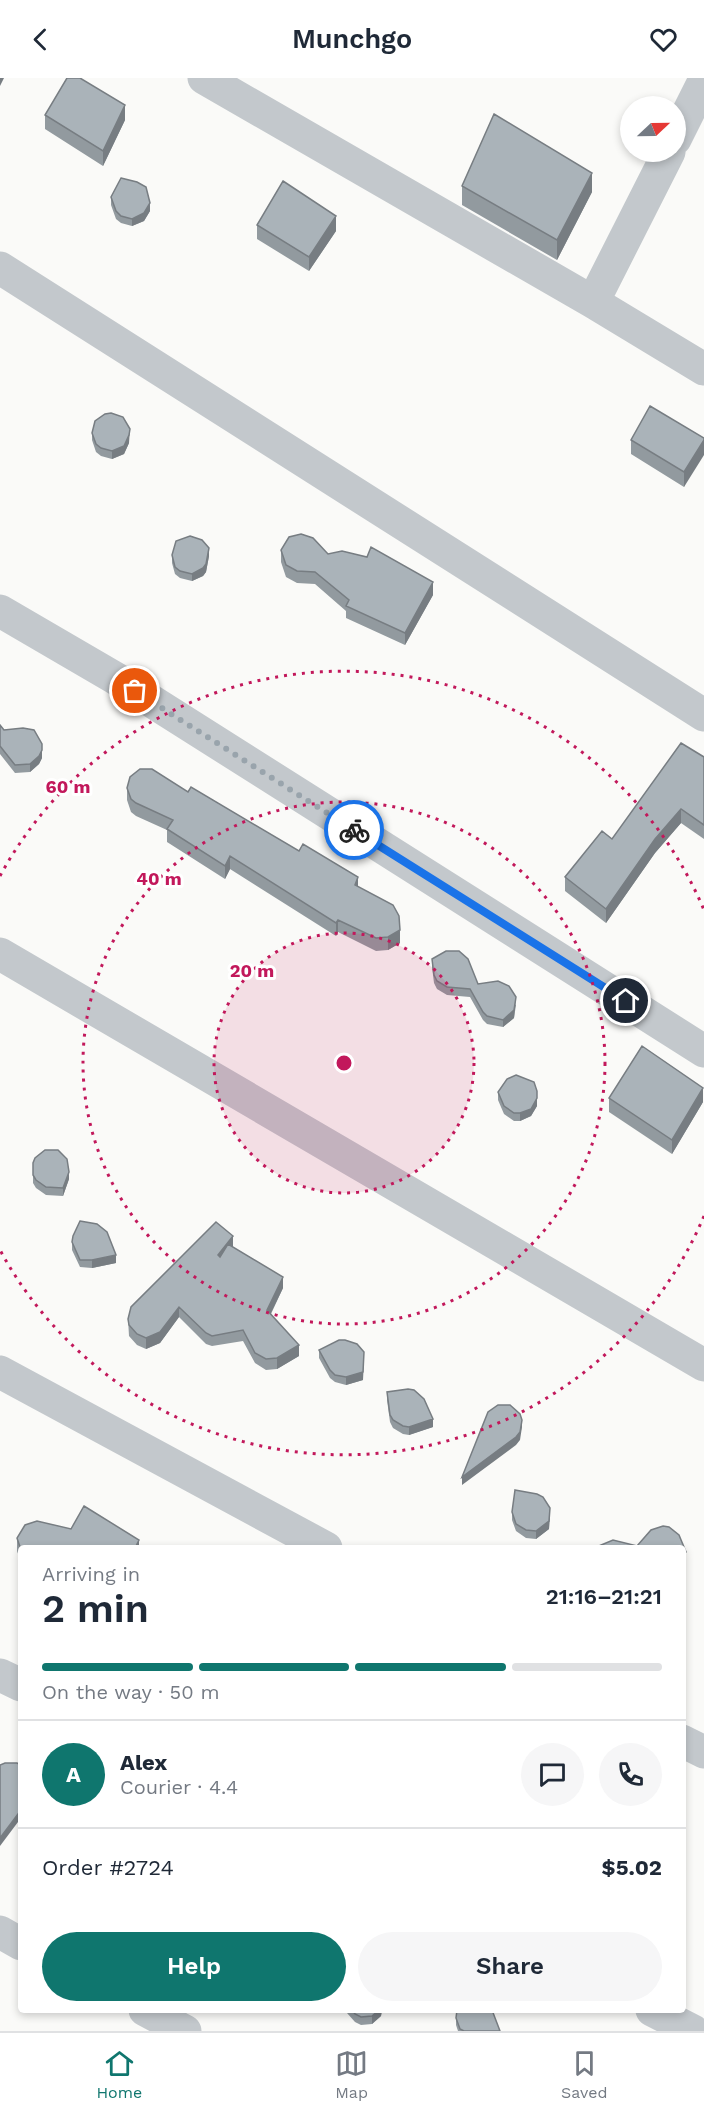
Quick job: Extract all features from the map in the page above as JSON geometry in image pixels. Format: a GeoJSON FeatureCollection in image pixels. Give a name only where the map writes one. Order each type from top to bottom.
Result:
{"type":"FeatureCollection","features":[{"type":"Feature","properties":{"kind":"street"},"geometry":{"type":"LineString","coordinates":[[204,78],[593,302],[704,369]]}},
{"type":"Feature","properties":{"kind":"street"},"geometry":{"type":"LineString","coordinates":[[686,117],[704,81]]}},
{"type":"Feature","properties":{"kind":"street"},"geometry":{"type":"LineString","coordinates":[[593,302],[664,162]]}},
{"type":"Feature","properties":{"kind":"street"},"geometry":{"type":"LineString","coordinates":[[0,268],[704,715]]}},
{"type":"Feature","properties":{"kind":"street"},"geometry":{"type":"LineString","coordinates":[[0,610],[115,678],[704,1051]]}},
{"type":"Feature","properties":{"kind":"street"},"geometry":{"type":"LineString","coordinates":[[0,954],[704,1365]]}},
{"type":"Feature","properties":{"kind":"street"},"geometry":{"type":"LineString","coordinates":[[0,1372],[320,1545]]}},
{"type":"Feature","properties":{"kind":"street"},"geometry":{"type":"LineString","coordinates":[[0,1675],[18,1684]]}},
{"type":"Feature","properties":{"kind":"street"},"geometry":{"type":"LineString","coordinates":[[686,1743],[704,1752]]}},
{"type":"Feature","properties":{"kind":"street"},"geometry":{"type":"LineString","coordinates":[[0,1932],[18,1942]]}},
{"type":"Feature","properties":{"kind":"street"},"geometry":{"type":"LineString","coordinates":[[151,2013],[184,2031]]}},
{"type":"Feature","properties":{"kind":"street"},"geometry":{"type":"LineString","coordinates":[[658,2013],[693,2031]]}},
{"type":"Feature","properties":{"kind":"building"},"geometry":{"type":"Polygon","coordinates":[[[67,78],[80,78],[125,105],[103,151],[45,115],[67,78]]]}},
{"type":"Feature","properties":{"kind":"building"},"geometry":{"type":"Polygon","coordinates":[[[494,114],[592,173],[557,240],[462,186],[494,114]]]}},
{"type":"Feature","properties":{"kind":"building"},"geometry":{"type":"Polygon","coordinates":[[[121,178],[146,187],[150,203],[144,213],[132,219],[121,216],[116,211],[111,197],[121,178]]]}},
{"type":"Feature","properties":{"kind":"building"},"geometry":{"type":"Polygon","coordinates":[[[283,181],[336,216],[309,257],[257,225],[283,181]]]}},
{"type":"Feature","properties":{"kind":"building"},"geometry":{"type":"Polygon","coordinates":[[[650,406],[704,438],[684,472],[631,440],[650,406]]]}},
{"type":"Feature","properties":{"kind":"building"},"geometry":{"type":"Polygon","coordinates":[[[111,413],[123,417],[130,429],[124,446],[112,451],[96,444],[92,433],[95,421],[111,413]]]}},
{"type":"Feature","properties":{"kind":"building"},"geometry":{"type":"Polygon","coordinates":[[[301,534],[313,538],[328,554],[342,551],[367,557],[371,547],[433,582],[405,633],[346,606],[349,600],[315,572],[297,571],[286,565],[281,550],[289,537],[301,534]]]}},
{"type":"Feature","properties":{"kind":"building"},"geometry":{"type":"Polygon","coordinates":[[[190,536],[202,540],[209,548],[206,564],[192,574],[175,567],[172,555],[176,541],[190,536]]]}},
{"type":"Feature","properties":{"kind":"building"},"geometry":{"type":"Polygon","coordinates":[[[0,725],[4,730],[23,728],[34,730],[42,744],[39,756],[30,764],[15,765],[0,746],[0,725]]]}},
{"type":"Feature","properties":{"kind":"building"},"geometry":{"type":"Polygon","coordinates":[[[681,743],[704,757],[704,825],[681,809],[655,839],[606,909],[565,877],[602,831],[612,839],[681,743]]]}},
{"type":"Feature","properties":{"kind":"building"},"geometry":{"type":"Polygon","coordinates":[[[140,769],[152,769],[188,792],[191,787],[299,851],[303,844],[358,877],[355,885],[393,905],[399,916],[400,930],[388,937],[376,938],[338,920],[336,923],[230,856],[225,866],[167,829],[173,820],[131,799],[127,788],[130,777],[140,769]]]}},
{"type":"Feature","properties":{"kind":"building"},"geometry":{"type":"Polygon","coordinates":[[[446,951],[459,951],[468,959],[478,984],[498,981],[509,986],[516,997],[514,1010],[503,1020],[487,1016],[470,989],[447,987],[437,981],[432,959],[446,951]]]}},
{"type":"Feature","properties":{"kind":"building"},"geometry":{"type":"Polygon","coordinates":[[[642,1046],[703,1088],[672,1140],[609,1098],[642,1046]]]}},
{"type":"Feature","properties":{"kind":"building"},"geometry":{"type":"Polygon","coordinates":[[[516,1075],[534,1082],[537,1091],[537,1098],[531,1109],[520,1113],[514,1113],[504,1106],[498,1092],[507,1079],[516,1075]]]}},
{"type":"Feature","properties":{"kind":"building"},"geometry":{"type":"Polygon","coordinates":[[[45,1150],[58,1150],[67,1159],[69,1172],[63,1188],[46,1187],[33,1175],[35,1158],[45,1150]]]}},
{"type":"Feature","properties":{"kind":"building"},"geometry":{"type":"Polygon","coordinates":[[[80,1221],[97,1224],[107,1232],[116,1255],[80,1260],[72,1242],[80,1221]]]}},
{"type":"Feature","properties":{"kind":"building"},"geometry":{"type":"Polygon","coordinates":[[[216,1222],[233,1236],[218,1255],[220,1257],[228,1244],[283,1277],[267,1310],[299,1345],[277,1358],[266,1359],[255,1353],[243,1330],[212,1336],[206,1333],[179,1307],[160,1332],[146,1338],[137,1334],[129,1325],[131,1307],[216,1222]]]}},
{"type":"Feature","properties":{"kind":"building"},"geometry":{"type":"Polygon","coordinates":[[[339,1340],[357,1344],[364,1352],[363,1372],[346,1377],[335,1375],[330,1370],[319,1350],[339,1340]]]}},
{"type":"Feature","properties":{"kind":"building"},"geometry":{"type":"Polygon","coordinates":[[[414,1390],[424,1399],[433,1419],[409,1427],[393,1420],[390,1415],[387,1392],[414,1390]]]}},
{"type":"Feature","properties":{"kind":"building"},"geometry":{"type":"Polygon","coordinates":[[[498,1405],[510,1405],[520,1414],[522,1420],[520,1432],[462,1477],[488,1412],[498,1405]]]}},
{"type":"Feature","properties":{"kind":"building"},"geometry":{"type":"Polygon","coordinates":[[[515,1490],[543,1497],[550,1508],[549,1521],[536,1531],[526,1530],[516,1524],[512,1512],[515,1490]]]}},
{"type":"Feature","properties":{"kind":"building"},"geometry":{"type":"Polygon","coordinates":[[[84,1506],[139,1540],[136,1545],[19,1545],[17,1538],[25,1525],[37,1521],[71,1529],[84,1506]]]}},
{"type":"Feature","properties":{"kind":"building"},"geometry":{"type":"Polygon","coordinates":[[[663,1526],[669,1527],[679,1535],[683,1545],[638,1545],[651,1530],[663,1526]]]}},
{"type":"Feature","properties":{"kind":"building"},"geometry":{"type":"Polygon","coordinates":[[[613,1540],[633,1545],[601,1545],[613,1540]]]}},
{"type":"Feature","properties":{"kind":"building"},"geometry":{"type":"Polygon","coordinates":[[[18,1764],[18,1814],[0,1838],[0,1765],[18,1764]]]}},
{"type":"Feature","properties":{"kind":"building"},"geometry":{"type":"Polygon","coordinates":[[[376,2013],[372,2016],[361,2017],[355,2014],[376,2013]]]}},
{"type":"Feature","properties":{"kind":"building"},"geometry":{"type":"Polygon","coordinates":[[[457,2013],[493,2013],[500,2031],[464,2031],[460,2029],[457,2013]]]}},
{"type":"Feature","properties":{"kind":"way so far"},"geometry":{"type":"LineString","coordinates":[[135,691],[354,830]]}},
{"type":"Feature","properties":{"kind":"route"},"geometry":{"type":"LineString","coordinates":[[354,830],[626,1001]]}}]}
